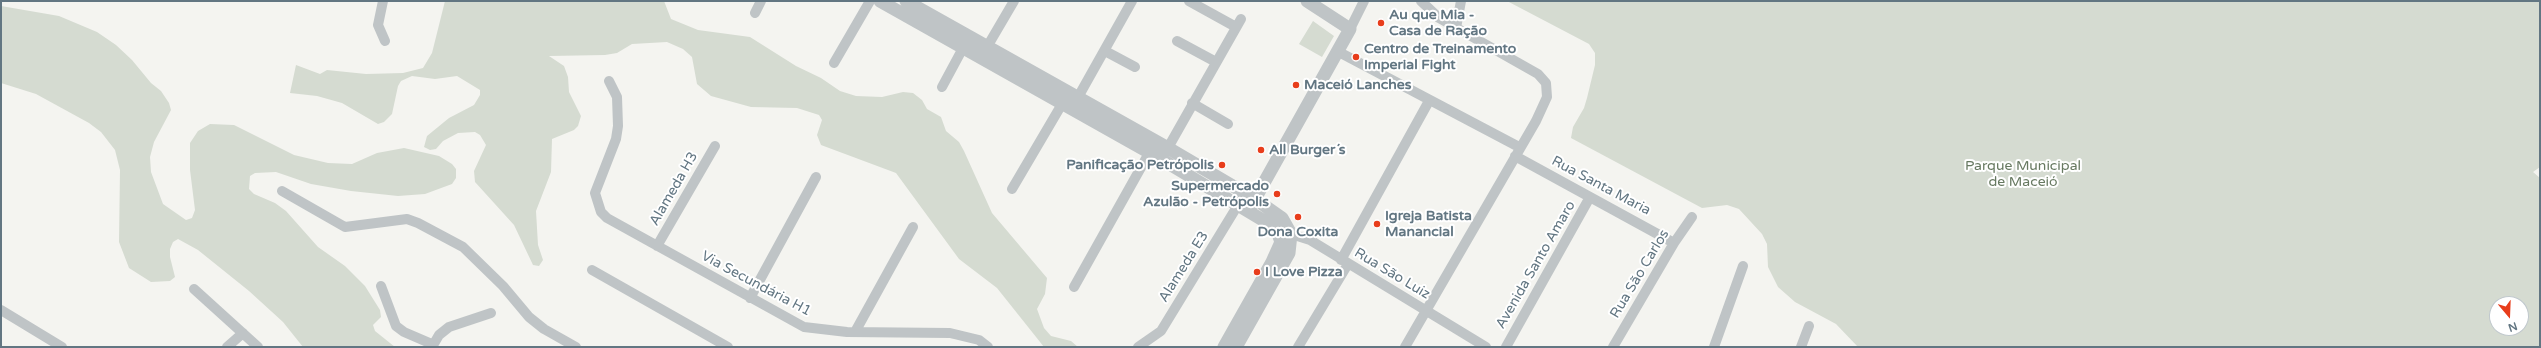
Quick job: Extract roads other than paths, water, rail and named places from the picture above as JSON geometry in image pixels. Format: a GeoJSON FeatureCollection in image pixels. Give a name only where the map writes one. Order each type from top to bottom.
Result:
{"type":"FeatureCollection","features":[{"type":"Feature","properties":{"kind":"street"},"geometry":{"type":"LineString","coordinates":[[383,1],[378,25],[385,41]]}},
{"type":"Feature","properties":{"kind":"street"},"geometry":{"type":"LineString","coordinates":[[755,13],[761,1]]}},
{"type":"Feature","properties":{"kind":"street"},"geometry":{"type":"LineString","coordinates":[[834,63],[870,1]]}},
{"type":"Feature","properties":{"kind":"street"},"geometry":{"type":"LineString","coordinates":[[880,1],[895,4],[963,48],[1062,104],[1152,148],[1168,148],[1246,202]]}},
{"type":"Feature","properties":{"kind":"street"},"geometry":{"type":"LineString","coordinates":[[906,1],[1077,99],[1152,148],[1161,159],[1246,202],[1282,218],[1289,253],[1236,347]]}},
{"type":"Feature","properties":{"kind":"street"},"geometry":{"type":"LineString","coordinates":[[986,47],[1014,1]]}},
{"type":"Feature","properties":{"kind":"street"},"geometry":{"type":"LineString","coordinates":[[1077,99],[1132,1]]}},
{"type":"Feature","properties":{"kind":"street"},"geometry":{"type":"LineString","coordinates":[[1161,159],[1238,23],[1189,1]]}},
{"type":"Feature","properties":{"kind":"street"},"geometry":{"type":"LineString","coordinates":[[1307,1],[1350,29]]}},
{"type":"Feature","properties":{"kind":"street"},"geometry":{"type":"LineString","coordinates":[[1246,202],[1338,51],[1364,1]]}},
{"type":"Feature","properties":{"kind":"street"},"geometry":{"type":"LineString","coordinates":[[1404,347],[1517,151],[1536,121],[1547,97],[1546,83],[1538,74],[1439,18],[1421,1]]}},
{"type":"Feature","properties":{"kind":"street"},"geometry":{"type":"LineString","coordinates":[[1456,28],[1461,1]]}},
{"type":"Feature","properties":{"kind":"street"},"geometry":{"type":"LineString","coordinates":[[1177,41],[1216,62]]}},
{"type":"Feature","properties":{"kind":"street"},"geometry":{"type":"LineString","coordinates":[[942,87],[963,48]]}},
{"type":"Feature","properties":{"kind":"street"},"geometry":{"type":"LineString","coordinates":[[1105,51],[1135,67]]}},
{"type":"Feature","properties":{"kind":"street","name":"Rua Santa Maria"},"geometry":{"type":"LineString","coordinates":[[1338,51],[1430,101],[1517,151],[1590,197],[1618,210],[1674,243]]}},
{"type":"Feature","properties":{"kind":"street","name":"Via Secundária H1"},"geometry":{"type":"LineString","coordinates":[[609,81],[617,97],[618,126],[616,139],[595,193],[601,212],[613,223],[804,327],[855,332],[950,332],[979,340],[988,347]]}},
{"type":"Feature","properties":{"kind":"street"},"geometry":{"type":"LineString","coordinates":[[1298,347],[1430,101]]}},
{"type":"Feature","properties":{"kind":"street"},"geometry":{"type":"LineString","coordinates":[[1192,103],[1228,124]]}},
{"type":"Feature","properties":{"kind":"street"},"geometry":{"type":"LineString","coordinates":[[1012,189],[1062,104]]}},
{"type":"Feature","properties":{"kind":"street","name":"Alameda H3"},"geometry":{"type":"LineString","coordinates":[[657,246],[715,146]]}},
{"type":"Feature","properties":{"kind":"street"},"geometry":{"type":"LineString","coordinates":[[1074,287],[1152,148]]}},
{"type":"Feature","properties":{"kind":"street"},"geometry":{"type":"LineString","coordinates":[[750,298],[816,177]]}},
{"type":"Feature","properties":{"kind":"street"},"geometry":{"type":"LineString","coordinates":[[282,191],[345,227],[407,219],[418,223],[463,247],[503,286],[529,317],[544,329],[576,347]]}},
{"type":"Feature","properties":{"kind":"street","name":"Avenida Santo Amaro"},"geometry":{"type":"LineString","coordinates":[[1506,347],[1590,197]]}},
{"type":"Feature","properties":{"kind":"street","name":"Alameda E3"},"geometry":{"type":"LineString","coordinates":[[1138,347],[1161,331],[1246,202]]}},
{"type":"Feature","properties":{"kind":"street","name":"Rua São Carlos"},"geometry":{"type":"LineString","coordinates":[[1613,347],[1674,243],[1692,217]]}},
{"type":"Feature","properties":{"kind":"street"},"geometry":{"type":"LineString","coordinates":[[855,332],[913,227]]}},
{"type":"Feature","properties":{"kind":"street"},"geometry":{"type":"LineString","coordinates":[[1224,347],[1272,262],[1281,242],[1286,236]]}},
{"type":"Feature","properties":{"kind":"street","name":"Rua São Luiz"},"geometry":{"type":"LineString","coordinates":[[1286,236],[1310,240],[1486,347]]}},
{"type":"Feature","properties":{"kind":"street"},"geometry":{"type":"LineString","coordinates":[[1714,347],[1743,266]]}},
{"type":"Feature","properties":{"kind":"street"},"geometry":{"type":"LineString","coordinates":[[592,270],[728,347]]}},
{"type":"Feature","properties":{"kind":"street"},"geometry":{"type":"LineString","coordinates":[[381,286],[396,326],[404,332],[432,345],[439,335],[449,327],[491,313]]}},
{"type":"Feature","properties":{"kind":"street"},"geometry":{"type":"LineString","coordinates":[[194,289],[258,347]]}},
{"type":"Feature","properties":{"kind":"street"},"geometry":{"type":"LineString","coordinates":[[1,310],[62,347]]}},
{"type":"Feature","properties":{"kind":"street"},"geometry":{"type":"LineString","coordinates":[[1801,347],[1809,326]]}},
{"type":"Feature","properties":{"kind":"street"},"geometry":{"type":"LineString","coordinates":[[227,347],[243,333]]}},
{"type":"Feature","properties":{"kind":"place","name":"Au que Mia - Casa de Ração"},"geometry":{"type":"Point","coordinates":[1381,23]}},
{"type":"Feature","properties":{"kind":"place","name":"Centro de Treinamento Imperial Fight"},"geometry":{"type":"Point","coordinates":[1356,57]}},
{"type":"Feature","properties":{"kind":"place","name":"Maceió Lanches"},"geometry":{"type":"Point","coordinates":[1296,85]}},
{"type":"Feature","properties":{"kind":"place","name":"All Burger´s"},"geometry":{"type":"Point","coordinates":[1261,150]}},
{"type":"Feature","properties":{"kind":"place","name":"Panificação Petrópolis"},"geometry":{"type":"Point","coordinates":[1222,165]}},
{"type":"Feature","properties":{"kind":"place","name":"Supermercado Azulão - Petrópolis"},"geometry":{"type":"Point","coordinates":[1277,194]}},
{"type":"Feature","properties":{"kind":"place","name":"Dona Coxita"},"geometry":{"type":"Point","coordinates":[1298,217]}},
{"type":"Feature","properties":{"kind":"place","name":"Igreja Batista Manancial"},"geometry":{"type":"Point","coordinates":[1377,224]}},
{"type":"Feature","properties":{"kind":"place","name":"I Love Pizza"},"geometry":{"type":"Point","coordinates":[1257,272]}},
{"type":"Feature","properties":{"kind":"park label","name":"Parque Municipal de Maceió"},"geometry":{"type":"Point","coordinates":[2023,174]}}]}
